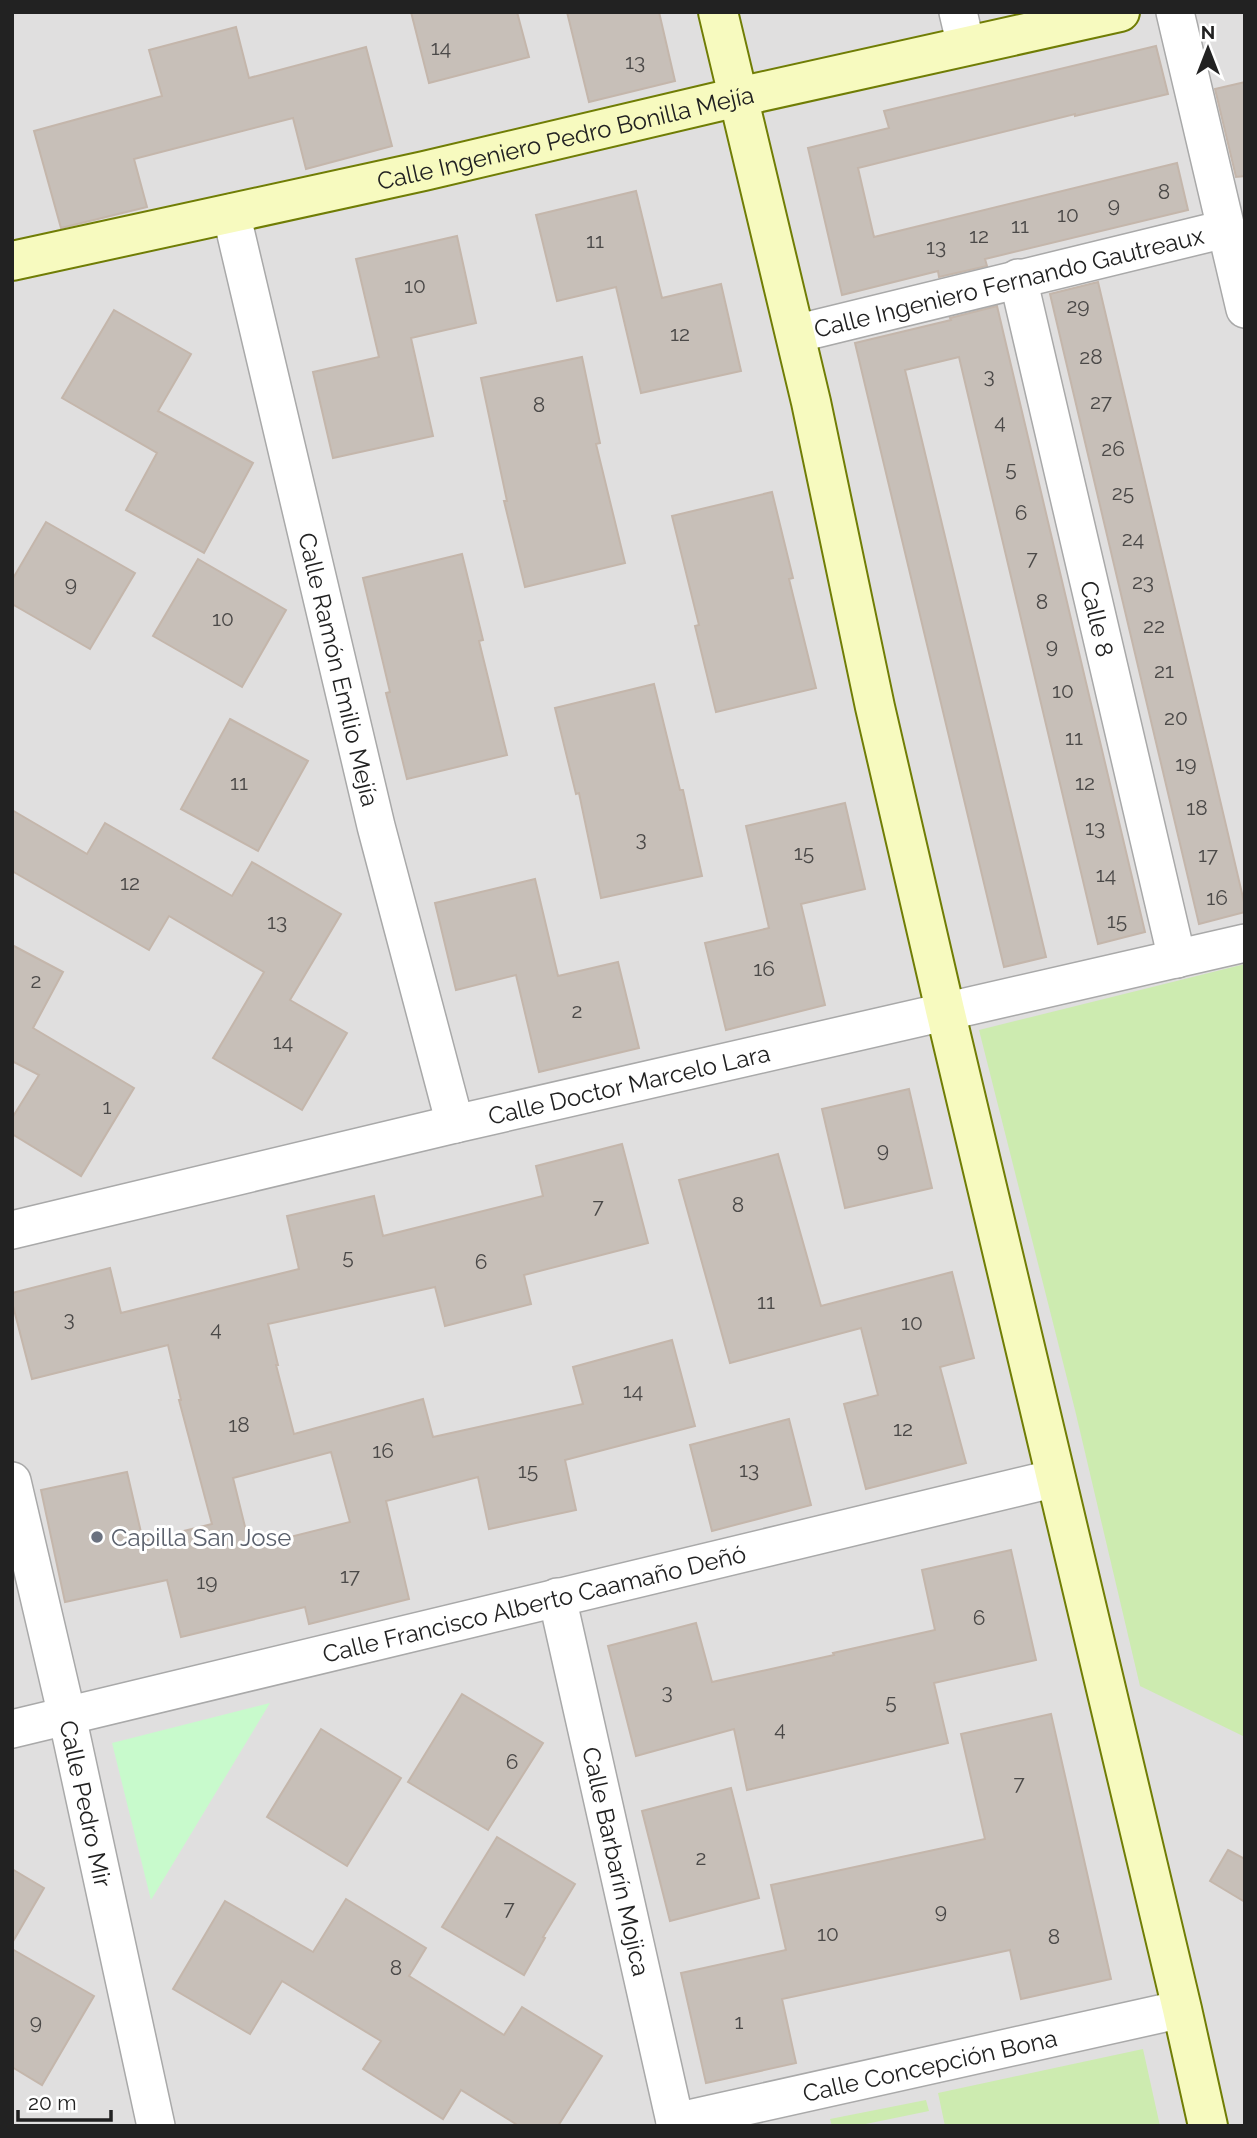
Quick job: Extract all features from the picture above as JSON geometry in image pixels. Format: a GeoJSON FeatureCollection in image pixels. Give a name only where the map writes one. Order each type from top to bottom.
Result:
{"type":"FeatureCollection","features":[{"type":"Feature","properties":{"kind":"street"},"geometry":{"type":"LineString","coordinates":[[718,12],[811,402],[875,707],[944,1010],[1208,2126]]}},
{"type":"Feature","properties":{"kind":"street","name":"Calle Ingeniero Pedro Bonilla Mejía"},"geometry":{"type":"LineString","coordinates":[[12,261],[438,168],[738,97],[962,29],[1120,12]]}},
{"type":"Feature","properties":{"kind":"street"},"geometry":{"type":"LineString","coordinates":[[1175,12],[1245,309]]}},
{"type":"Feature","properties":{"kind":"street","name":"Calle Ramón Emilio Mejía"},"geometry":{"type":"LineString","coordinates":[[231,213],[376,826],[455,1124]]}},
{"type":"Feature","properties":{"kind":"street","name":"Calle Ingeniero Fernando Gautreaux"},"geometry":{"type":"LineString","coordinates":[[794,334],[1225,229]]}},
{"type":"Feature","properties":{"kind":"street","name":"Calle 8"},"geometry":{"type":"LineString","coordinates":[[1018,278],[1177,959]]}},
{"type":"Feature","properties":{"kind":"street","name":"Calle Doctor Marcelo Lara"},"geometry":{"type":"LineString","coordinates":[[12,1230],[944,1010],[1245,943]]}},
{"type":"Feature","properties":{"kind":"street","name":"Calle Francisco Alberto Caamaño Deñó"},"geometry":{"type":"LineString","coordinates":[[12,1729],[1056,1478]]}},
{"type":"Feature","properties":{"kind":"street","name":"Calle Pedro Mir"},"geometry":{"type":"LineString","coordinates":[[12,1481],[67,1716],[156,2126]]}},
{"type":"Feature","properties":{"kind":"street","name":"Calle Barbarín Mojica"},"geometry":{"type":"LineString","coordinates":[[557,1598],[676,2124]]}},
{"type":"Feature","properties":{"kind":"street","name":"Calle Concepción Bona"},"geometry":{"type":"LineString","coordinates":[[676,2124],[1182,2009]]}},
{"type":"Feature","properties":{"kind":"shaded area"},"geometry":{"type":"Polygon","coordinates":[[[12,12],[1245,12],[1245,2126],[12,2126],[12,12]]]}},
{"type":"Feature","properties":{"kind":"green space"},"geometry":{"type":"Polygon","coordinates":[[[1245,964],[1245,1737],[1140,1686],[1075,1410],[979,1030],[1245,964]]]}},
{"type":"Feature","properties":{"kind":"green space"},"geometry":{"type":"Polygon","coordinates":[[[270,1703],[151,1900],[112,1743],[270,1703]]]}},
{"type":"Feature","properties":{"kind":"green space"},"geometry":{"type":"Polygon","coordinates":[[[1143,2049],[1160,2126],[945,2126],[938,2093],[1143,2049]]]}},
{"type":"Feature","properties":{"kind":"green space"},"geometry":{"type":"Polygon","coordinates":[[[926,2100],[929,2111],[856,2126],[832,2126],[830,2119],[926,2100]]]}},
{"type":"Feature","properties":{"kind":"building"},"geometry":{"type":"Polygon","coordinates":[[[411,12],[517,12],[529,57],[429,83],[411,12]]]}},
{"type":"Feature","properties":{"kind":"building"},"geometry":{"type":"Polygon","coordinates":[[[567,12],[659,12],[675,81],[589,102],[567,12]]]}},
{"type":"Feature","properties":{"kind":"building"},"geometry":{"type":"Polygon","coordinates":[[[236,27],[249,78],[366,47],[392,146],[306,169],[293,118],[134,159],[147,207],[61,228],[34,131],[162,96],[149,50],[236,27]]]}},
{"type":"Feature","properties":{"kind":"building"},"geometry":{"type":"Polygon","coordinates":[[[1156,46],[1168,94],[1075,114],[858,168],[874,237],[1177,163],[1188,210],[985,259],[987,266],[939,277],[938,271],[842,295],[808,148],[889,128],[884,111],[1156,46]]]}},
{"type":"Feature","properties":{"kind":"building"},"geometry":{"type":"Polygon","coordinates":[[[1245,82],[1245,176],[1236,177],[1215,89],[1245,82]]]}},
{"type":"Feature","properties":{"kind":"building"},"geometry":{"type":"Polygon","coordinates":[[[636,191],[662,298],[721,284],[741,371],[641,393],[616,287],[557,301],[536,215],[636,191]]]}},
{"type":"Feature","properties":{"kind":"building"},"geometry":{"type":"Polygon","coordinates":[[[457,236],[476,323],[411,338],[433,436],[333,458],[313,372],[379,357],[356,259],[457,236]]]}},
{"type":"Feature","properties":{"kind":"building"},"geometry":{"type":"Polygon","coordinates":[[[1098,282],[1245,906],[1245,912],[1199,924],[1050,294],[1098,282]]]}},
{"type":"Feature","properties":{"kind":"building"},"geometry":{"type":"Polygon","coordinates":[[[997,306],[1145,932],[1098,944],[959,357],[905,370],[1046,957],[1004,967],[855,343],[997,306]]]}},
{"type":"Feature","properties":{"kind":"building"},"geometry":{"type":"Polygon","coordinates":[[[114,310],[191,354],[158,411],[253,463],[204,553],[126,510],[157,453],[62,398],[114,310]]]}},
{"type":"Feature","properties":{"kind":"building"},"geometry":{"type":"Polygon","coordinates":[[[582,357],[600,443],[596,444],[625,563],[525,587],[504,501],[507,501],[481,378],[582,357]]]}},
{"type":"Feature","properties":{"kind":"building"},"geometry":{"type":"Polygon","coordinates":[[[772,492],[793,578],[789,579],[816,688],[716,712],[695,626],[699,625],[672,516],[772,492]]]}},
{"type":"Feature","properties":{"kind":"building"},"geometry":{"type":"Polygon","coordinates":[[[46,522],[135,573],[90,649],[12,604],[12,580],[46,522]]]}},
{"type":"Feature","properties":{"kind":"building"},"geometry":{"type":"Polygon","coordinates":[[[462,554],[483,640],[479,641],[507,755],[407,779],[386,693],[390,692],[363,578],[462,554]]]}},
{"type":"Feature","properties":{"kind":"building"},"geometry":{"type":"Polygon","coordinates":[[[198,559],[286,610],[242,687],[153,636],[198,559]]]}},
{"type":"Feature","properties":{"kind":"building"},"geometry":{"type":"Polygon","coordinates":[[[654,684],[680,790],[683,790],[702,876],[601,898],[579,793],[576,794],[555,708],[654,684]]]}},
{"type":"Feature","properties":{"kind":"building"},"geometry":{"type":"Polygon","coordinates":[[[230,719],[308,761],[258,851],[181,809],[230,719]]]}},
{"type":"Feature","properties":{"kind":"building"},"geometry":{"type":"Polygon","coordinates":[[[845,803],[865,889],[801,904],[825,1005],[726,1030],[705,943],[769,928],[746,826],[845,803]]]}},
{"type":"Feature","properties":{"kind":"building"},"geometry":{"type":"Polygon","coordinates":[[[12,810],[87,854],[105,823],[232,896],[252,862],[341,914],[290,1000],[347,1033],[302,1110],[213,1058],[264,972],[169,916],[149,950],[12,871],[12,810]]]}},
{"type":"Feature","properties":{"kind":"building"},"geometry":{"type":"Polygon","coordinates":[[[535,879],[558,976],[618,962],[639,1048],[539,1072],[516,975],[456,990],[435,903],[535,879]]]}},
{"type":"Feature","properties":{"kind":"building"},"geometry":{"type":"Polygon","coordinates":[[[12,945],[63,972],[33,1028],[134,1088],[81,1176],[12,1134],[12,1118],[39,1075],[14,1062],[12,1065],[12,945]]]}},
{"type":"Feature","properties":{"kind":"building"},"geometry":{"type":"Polygon","coordinates":[[[909,1089],[932,1188],[845,1208],[822,1109],[909,1089]]]}},
{"type":"Feature","properties":{"kind":"building"},"geometry":{"type":"Polygon","coordinates":[[[622,1144],[648,1243],[524,1275],[531,1304],[445,1326],[435,1287],[268,1324],[294,1434],[423,1399],[433,1437],[583,1404],[573,1367],[672,1340],[695,1426],[565,1460],[576,1510],[489,1529],[478,1477],[386,1501],[409,1599],[309,1624],[305,1607],[181,1637],[167,1580],[65,1602],[41,1490],[127,1472],[143,1541],[212,1524],[179,1400],[168,1345],[32,1379],[12,1293],[110,1268],[121,1313],[299,1269],[287,1216],[374,1196],[383,1236],[543,1196],[536,1166],[622,1144]],[[331,1452],[233,1478],[250,1547],[350,1522],[331,1452]]]}},
{"type":"Feature","properties":{"kind":"building"},"geometry":{"type":"Polygon","coordinates":[[[778,1154],[821,1306],[952,1272],[974,1358],[940,1367],[966,1463],[866,1489],[844,1404],[878,1395],[861,1328],[730,1363],[679,1180],[778,1154]]]}},
{"type":"Feature","properties":{"kind":"building"},"geometry":{"type":"Polygon","coordinates":[[[789,1419],[811,1505],[712,1531],[690,1445],[789,1419]]]}},
{"type":"Feature","properties":{"kind":"building"},"geometry":{"type":"Polygon","coordinates":[[[1011,1550],[1036,1660],[934,1683],[948,1743],[747,1790],[734,1729],[636,1756],[608,1646],[696,1623],[712,1682],[834,1655],[833,1653],[935,1630],[922,1570],[1011,1550]]]}},
{"type":"Feature","properties":{"kind":"building"},"geometry":{"type":"Polygon","coordinates":[[[462,1694],[543,1743],[488,1830],[408,1782],[462,1694]]]}},
{"type":"Feature","properties":{"kind":"building"},"geometry":{"type":"Polygon","coordinates":[[[1051,1714],[1111,1979],[1021,1999],[1010,1950],[782,1999],[796,2063],[706,2083],[681,1973],[786,1950],[771,1885],[985,1839],[961,1734],[1051,1714]]]}},
{"type":"Feature","properties":{"kind":"building"},"geometry":{"type":"Polygon","coordinates":[[[321,1729],[401,1778],[347,1866],[267,1817],[321,1729]]]}},
{"type":"Feature","properties":{"kind":"building"},"geometry":{"type":"Polygon","coordinates":[[[731,1788],[759,1898],[670,1921],[642,1811],[731,1788]]]}},
{"type":"Feature","properties":{"kind":"building"},"geometry":{"type":"Polygon","coordinates":[[[497,1837],[575,1884],[524,1975],[442,1927],[497,1837]]]}},
{"type":"Feature","properties":{"kind":"building"},"geometry":{"type":"Polygon","coordinates":[[[1228,1850],[1245,1859],[1245,1902],[1210,1881],[1228,1850]]]}},
{"type":"Feature","properties":{"kind":"building"},"geometry":{"type":"Polygon","coordinates":[[[12,1869],[44,1888],[12,1943],[12,1869]]]}},
{"type":"Feature","properties":{"kind":"building"},"geometry":{"type":"Polygon","coordinates":[[[346,1899],[426,1948],[409,1976],[504,2035],[522,2007],[602,2056],[558,2126],[519,2126],[461,2090],[443,2119],[363,2069],[381,2041],[282,1981],[250,2034],[173,1989],[225,1901],[313,1952],[346,1899]]]}},
{"type":"Feature","properties":{"kind":"building"},"geometry":{"type":"Polygon","coordinates":[[[12,1949],[94,1996],[42,2085],[12,2067],[12,1949]]]}},
{"type":"Feature","properties":{"kind":"place","name":"Capilla San Jose"},"geometry":{"type":"Point","coordinates":[97,1537]}}]}
